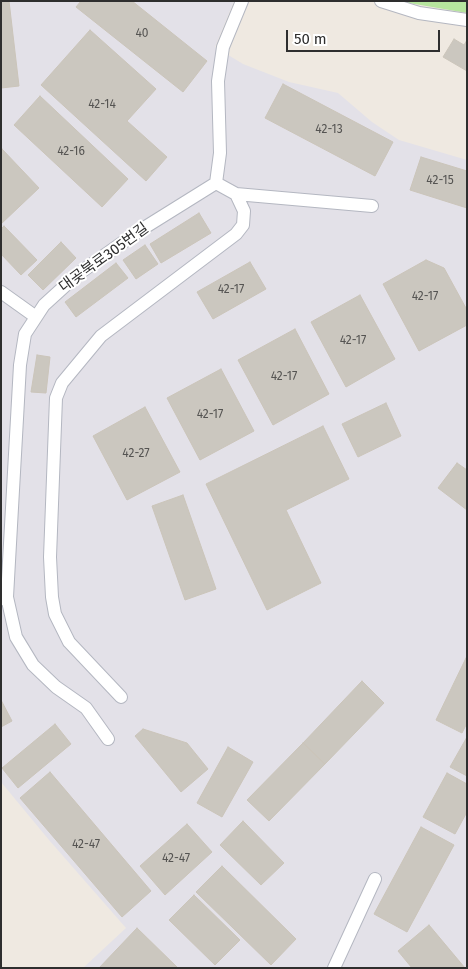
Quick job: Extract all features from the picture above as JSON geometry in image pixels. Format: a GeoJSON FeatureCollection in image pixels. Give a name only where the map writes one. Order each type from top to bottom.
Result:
{"type":"FeatureCollection","features":[{"type":"Feature","properties":{"kind":"lane"},"geometry":{"type":"LineString","coordinates":[[242,1],[223,47],[218,81],[220,153],[216,183],[236,194],[372,206]]}},
{"type":"Feature","properties":{"kind":"lane"},"geometry":{"type":"LineString","coordinates":[[382,1],[419,12],[467,20]]}},
{"type":"Feature","properties":{"kind":"lane","name":"대곶북로305번길"},"geometry":{"type":"LineString","coordinates":[[108,739],[86,708],[56,687],[33,664],[16,637],[4,598],[20,365],[25,334],[44,305],[78,274],[216,183]]}},
{"type":"Feature","properties":{"kind":"lane"},"geometry":{"type":"LineString","coordinates":[[121,697],[69,642],[55,614],[52,598],[50,557],[56,398],[62,383],[101,336],[236,234],[244,224],[244,211],[236,194]]}},
{"type":"Feature","properties":{"kind":"lane"},"geometry":{"type":"LineString","coordinates":[[1,292],[36,317]]}},
{"type":"Feature","properties":{"kind":"lane"},"geometry":{"type":"LineString","coordinates":[[334,968],[375,880]]}},
{"type":"Feature","properties":{"kind":"shaded area"},"geometry":{"type":"Polygon","coordinates":[[[1,1],[234,1],[215,47],[243,64],[289,82],[338,93],[372,122],[399,140],[467,160],[467,968],[83,968],[126,928],[1,782],[1,1]]]}},
{"type":"Feature","properties":{"kind":"green space"},"geometry":{"type":"Polygon","coordinates":[[[403,1],[467,1],[467,13],[409,3],[403,1]]]}},
{"type":"Feature","properties":{"kind":"building"},"geometry":{"type":"Polygon","coordinates":[[[1,1],[9,1],[19,86],[1,88],[1,1]]]}},
{"type":"Feature","properties":{"kind":"building"},"geometry":{"type":"Polygon","coordinates":[[[81,1],[132,1],[207,61],[183,92],[76,7],[81,1]]]}},
{"type":"Feature","properties":{"kind":"building"},"geometry":{"type":"Polygon","coordinates":[[[90,30],[156,89],[127,121],[167,157],[146,181],[41,85],[90,30]]]}},
{"type":"Feature","properties":{"kind":"building"},"geometry":{"type":"Polygon","coordinates":[[[454,39],[464,45],[467,40],[467,71],[443,57],[454,39]]]}},
{"type":"Feature","properties":{"kind":"building"},"geometry":{"type":"Polygon","coordinates":[[[283,84],[393,142],[375,176],[265,118],[283,84]]]}},
{"type":"Feature","properties":{"kind":"building"},"geometry":{"type":"Polygon","coordinates":[[[40,96],[128,179],[102,207],[14,125],[40,96]]]}},
{"type":"Feature","properties":{"kind":"building"},"geometry":{"type":"Polygon","coordinates":[[[1,150],[39,188],[1,224],[1,150]]]}},
{"type":"Feature","properties":{"kind":"building"},"geometry":{"type":"Polygon","coordinates":[[[421,157],[467,171],[467,208],[410,190],[421,157]]]}},
{"type":"Feature","properties":{"kind":"building"},"geometry":{"type":"Polygon","coordinates":[[[199,213],[211,233],[161,263],[150,244],[199,213]]]}},
{"type":"Feature","properties":{"kind":"building"},"geometry":{"type":"Polygon","coordinates":[[[4,226],[37,260],[21,275],[1,254],[1,229],[4,226]]]}},
{"type":"Feature","properties":{"kind":"building"},"geometry":{"type":"Polygon","coordinates":[[[61,242],[76,258],[43,290],[28,275],[61,242]]]}},
{"type":"Feature","properties":{"kind":"building"},"geometry":{"type":"Polygon","coordinates":[[[145,245],[158,264],[136,279],[123,260],[145,245]]]}},
{"type":"Feature","properties":{"kind":"building"},"geometry":{"type":"Polygon","coordinates":[[[426,260],[444,268],[467,310],[467,325],[419,351],[383,284],[426,260]]]}},
{"type":"Feature","properties":{"kind":"building"},"geometry":{"type":"Polygon","coordinates":[[[250,262],[266,289],[213,319],[197,292],[250,262]]]}},
{"type":"Feature","properties":{"kind":"building"},"geometry":{"type":"Polygon","coordinates":[[[116,263],[128,278],[76,317],[65,302],[116,263]]]}},
{"type":"Feature","properties":{"kind":"building"},"geometry":{"type":"Polygon","coordinates":[[[360,295],[395,359],[346,387],[311,322],[360,295]]]}},
{"type":"Feature","properties":{"kind":"building"},"geometry":{"type":"Polygon","coordinates":[[[295,329],[329,394],[273,425],[238,360],[295,329]]]}},
{"type":"Feature","properties":{"kind":"building"},"geometry":{"type":"Polygon","coordinates":[[[37,355],[50,357],[46,393],[31,392],[37,355]]]}},
{"type":"Feature","properties":{"kind":"building"},"geometry":{"type":"Polygon","coordinates":[[[221,369],[254,431],[200,460],[167,398],[221,369]]]}},
{"type":"Feature","properties":{"kind":"building"},"geometry":{"type":"Polygon","coordinates":[[[386,403],[401,436],[358,457],[342,424],[386,403]]]}},
{"type":"Feature","properties":{"kind":"building"},"geometry":{"type":"Polygon","coordinates":[[[145,407],[180,472],[127,500],[93,436],[145,407]]]}},
{"type":"Feature","properties":{"kind":"building"},"geometry":{"type":"Polygon","coordinates":[[[323,426],[349,479],[286,510],[321,583],[267,610],[206,484],[323,426]]]}},
{"type":"Feature","properties":{"kind":"building"},"geometry":{"type":"Polygon","coordinates":[[[457,463],[467,470],[467,510],[438,488],[457,463]]]}},
{"type":"Feature","properties":{"kind":"building"},"geometry":{"type":"Polygon","coordinates":[[[183,495],[216,589],[185,600],[152,506],[183,495]]]}},
{"type":"Feature","properties":{"kind":"building"},"geometry":{"type":"Polygon","coordinates":[[[467,656],[467,723],[462,733],[436,720],[467,656]]]}},
{"type":"Feature","properties":{"kind":"building"},"geometry":{"type":"Polygon","coordinates":[[[362,681],[384,703],[325,764],[303,743],[362,681]]]}},
{"type":"Feature","properties":{"kind":"building"},"geometry":{"type":"Polygon","coordinates":[[[1,700],[12,721],[1,727],[1,700]]]}},
{"type":"Feature","properties":{"kind":"building"},"geometry":{"type":"Polygon","coordinates":[[[55,724],[71,744],[18,788],[2,768],[55,724]]]}},
{"type":"Feature","properties":{"kind":"building"},"geometry":{"type":"Polygon","coordinates":[[[143,729],[187,743],[208,769],[181,792],[135,736],[143,729]]]}},
{"type":"Feature","properties":{"kind":"building"},"geometry":{"type":"Polygon","coordinates":[[[467,737],[467,776],[450,767],[467,737]]]}},
{"type":"Feature","properties":{"kind":"building"},"geometry":{"type":"Polygon","coordinates":[[[303,743],[325,764],[269,821],[247,800],[303,743]]]}},
{"type":"Feature","properties":{"kind":"building"},"geometry":{"type":"Polygon","coordinates":[[[228,747],[253,762],[222,817],[197,803],[228,747]]]}},
{"type":"Feature","properties":{"kind":"building"},"geometry":{"type":"Polygon","coordinates":[[[50,772],[151,891],[122,917],[20,798],[50,772]]]}},
{"type":"Feature","properties":{"kind":"building"},"geometry":{"type":"Polygon","coordinates":[[[447,773],[467,784],[467,812],[455,834],[423,817],[447,773]]]}},
{"type":"Feature","properties":{"kind":"building"},"geometry":{"type":"Polygon","coordinates":[[[243,821],[284,863],[261,885],[220,845],[243,821]]]}},
{"type":"Feature","properties":{"kind":"building"},"geometry":{"type":"Polygon","coordinates":[[[187,824],[212,852],[165,895],[140,866],[187,824]]]}},
{"type":"Feature","properties":{"kind":"building"},"geometry":{"type":"Polygon","coordinates":[[[421,827],[454,845],[407,932],[374,914],[421,827]]]}},
{"type":"Feature","properties":{"kind":"building"},"geometry":{"type":"Polygon","coordinates":[[[222,866],[296,939],[271,965],[196,892],[222,866]]]}},
{"type":"Feature","properties":{"kind":"building"},"geometry":{"type":"Polygon","coordinates":[[[194,895],[240,940],[215,965],[169,920],[194,895]]]}},
{"type":"Feature","properties":{"kind":"building"},"geometry":{"type":"Polygon","coordinates":[[[429,925],[465,968],[412,968],[398,951],[429,925]]]}},
{"type":"Feature","properties":{"kind":"building"},"geometry":{"type":"Polygon","coordinates":[[[137,928],[178,968],[99,968],[137,928]]]}}]}
